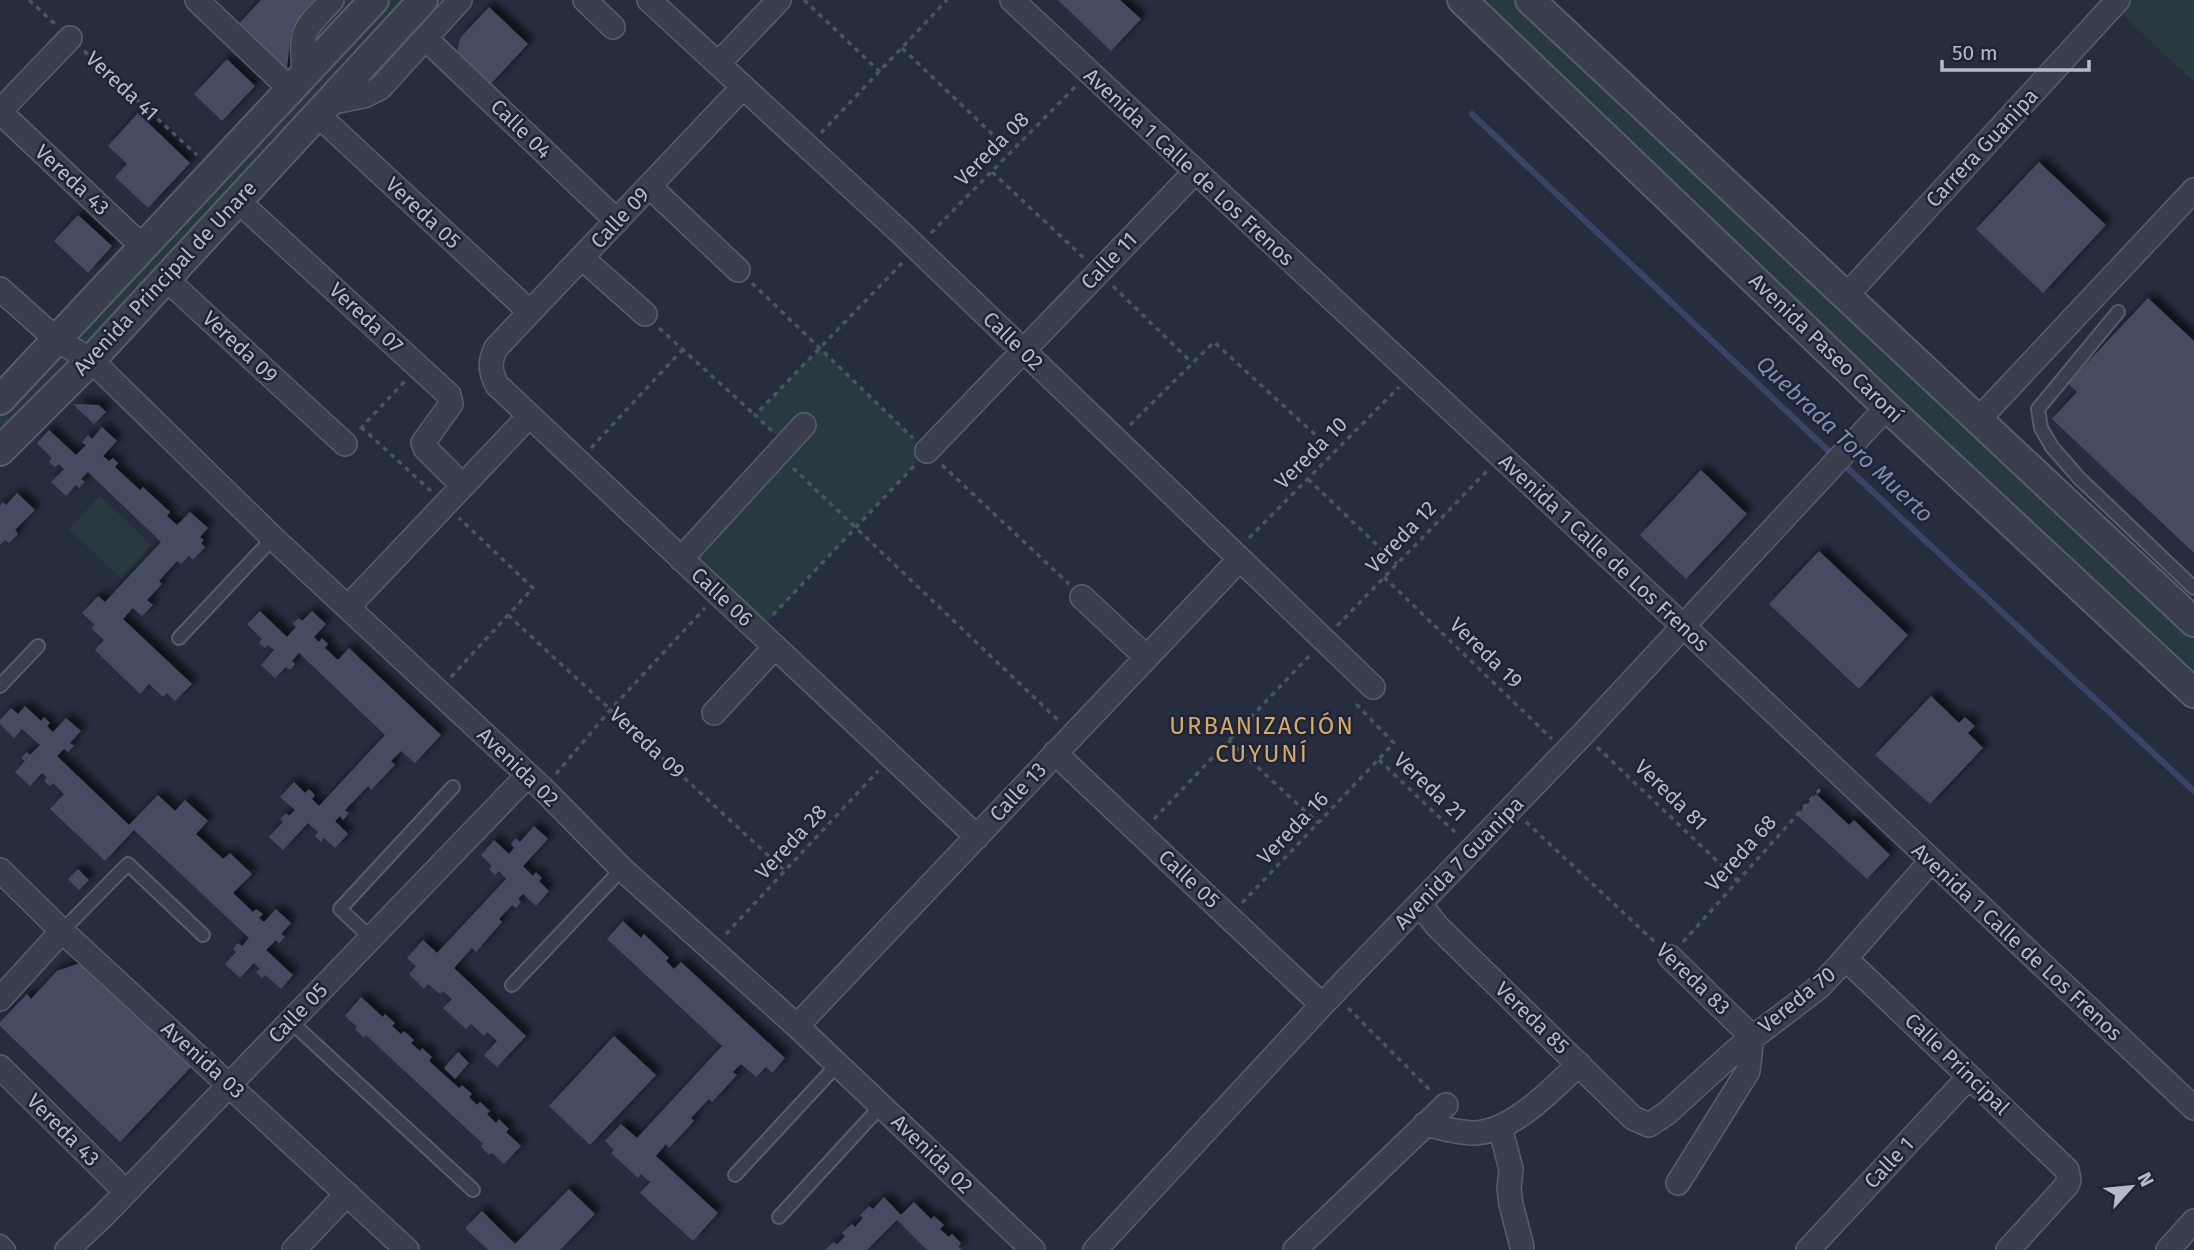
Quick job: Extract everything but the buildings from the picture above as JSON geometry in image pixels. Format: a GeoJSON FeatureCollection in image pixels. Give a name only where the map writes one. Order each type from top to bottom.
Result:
{"type":"FeatureCollection","features":[{"type":"Feature","properties":{"kind":"street"},"geometry":{"type":"LineString","coordinates":[[197,0],[297,82]]}},
{"type":"Feature","properties":{"kind":"street"},"geometry":{"type":"LineString","coordinates":[[297,82],[306,27],[332,0]]}},
{"type":"Feature","properties":{"kind":"street","name":"Avenida Principal de Unare"},"geometry":{"type":"LineString","coordinates":[[0,400],[374,0]]}},
{"type":"Feature","properties":{"kind":"street","name":"Avenida Principal de Unare"},"geometry":{"type":"LineString","coordinates":[[0,451],[91,360],[424,0]]}},
{"type":"Feature","properties":{"kind":"street"},"geometry":{"type":"LineString","coordinates":[[322,109],[380,88],[460,0]]}},
{"type":"Feature","properties":{"kind":"street"},"geometry":{"type":"LineString","coordinates":[[585,0],[613,27]]}},
{"type":"Feature","properties":{"kind":"street","name":"Calle 02"},"geometry":{"type":"LineString","coordinates":[[649,0],[917,248],[1373,687]]}},
{"type":"Feature","properties":{"kind":"street"},"geometry":{"type":"LineString","coordinates":[[718,64],[779,0]]}},
{"type":"Feature","properties":{"kind":"street","name":"Avenida 1 Calle de Los Frenos"},"geometry":{"type":"LineString","coordinates":[[1012,0],[1682,625],[2194,1108]]}},
{"type":"Feature","properties":{"kind":"street","name":"Avenida Paseo Caroní"},"geometry":{"type":"LineString","coordinates":[[1462,0],[1887,407],[2194,693]]}},
{"type":"Feature","properties":{"kind":"street"},"geometry":{"type":"LineString","coordinates":[[1530,0],[2194,622]]}},
{"type":"Feature","properties":{"kind":"street","name":"Carrera Guanipa"},"geometry":{"type":"LineString","coordinates":[[1846,296],[2118,0]]}},
{"type":"Feature","properties":{"kind":"street"},"geometry":{"type":"LineString","coordinates":[[0,112],[70,38]]}},
{"type":"Feature","properties":{"kind":"street","name":"Calle 04"},"geometry":{"type":"LineString","coordinates":[[425,38],[617,221]]}},
{"type":"Feature","properties":{"kind":"street","name":"Calle 09"},"geometry":{"type":"LineString","coordinates":[[496,348],[743,87]]}},
{"type":"Feature","properties":{"kind":"street","name":"Vereda 05"},"geometry":{"type":"LineString","coordinates":[[322,109],[530,312]]}},
{"type":"Feature","properties":{"kind":"street","name":"Vereda 43"},"geometry":{"type":"LineString","coordinates":[[0,112],[144,247]]}},
{"type":"Feature","properties":{"kind":"street","name":"Calle 11"},"geometry":{"type":"LineString","coordinates":[[927,451],[1195,172]]}},
{"type":"Feature","properties":{"kind":"street"},"geometry":{"type":"LineString","coordinates":[[649,186],[738,270]]}},
{"type":"Feature","properties":{"kind":"street"},"geometry":{"type":"LineString","coordinates":[[1979,419],[2194,190]]}},
{"type":"Feature","properties":{"kind":"street","name":"Vereda 07"},"geometry":{"type":"LineString","coordinates":[[237,200],[449,395],[451,404],[424,441],[425,448],[462,485]]}},
{"type":"Feature","properties":{"kind":"street"},"geometry":{"type":"LineString","coordinates":[[582,258],[645,314]]}},
{"type":"Feature","properties":{"kind":"street","name":"Vereda 09"},"geometry":{"type":"LineString","coordinates":[[165,278],[345,444]]}},
{"type":"Feature","properties":{"kind":"street","name":"Avenida 02"},"geometry":{"type":"LineString","coordinates":[[0,289],[57,340],[91,360],[273,538],[535,782],[622,869],[797,1026],[1032,1250]]}},
{"type":"Feature","properties":{"kind":"street","name":"Calle 06"},"geometry":{"type":"LineString","coordinates":[[496,348],[491,360],[491,373],[497,385],[977,837]]}},
{"type":"Feature","properties":{"kind":"street","name":"Avenida 7 Guanipa"},"geometry":{"type":"LineString","coordinates":[[1095,1250],[1328,999],[1583,734],[1887,407]]}},
{"type":"Feature","properties":{"kind":"street"},"geometry":{"type":"LineString","coordinates":[[348,607],[529,416]]}},
{"type":"Feature","properties":{"kind":"street"},"geometry":{"type":"LineString","coordinates":[[681,559],[804,425]]}},
{"type":"Feature","properties":{"kind":"street","name":"Calle 13"},"geometry":{"type":"LineString","coordinates":[[797,1026],[1240,559]]}},
{"type":"Feature","properties":{"kind":"street"},"geometry":{"type":"LineString","coordinates":[[1082,597],[1146,657]]}},
{"type":"Feature","properties":{"kind":"street"},"geometry":{"type":"LineString","coordinates":[[714,713],[775,648]]}},
{"type":"Feature","properties":{"kind":"street","name":"Calle 05"},"geometry":{"type":"LineString","coordinates":[[1055,753],[1229,917],[1328,999]]}},
{"type":"Feature","properties":{"kind":"street","name":"Calle 05"},"geometry":{"type":"LineString","coordinates":[[67,1250],[370,937],[535,782]]}},
{"type":"Feature","properties":{"kind":"street","name":"Vereda 70"},"geometry":{"type":"LineString","coordinates":[[1649,1125],[1667,1113],[1752,1037],[1818,988],[1931,861]]}},
{"type":"Feature","properties":{"kind":"street","name":"Avenida 03"},"geometry":{"type":"LineString","coordinates":[[0,870],[62,932],[407,1250]]}},
{"type":"Feature","properties":{"kind":"street","name":"Vereda 85"},"geometry":{"type":"LineString","coordinates":[[1420,904],[1437,926],[1633,1118],[1649,1125]]}},
{"type":"Feature","properties":{"kind":"street"},"geometry":{"type":"LineString","coordinates":[[0,999],[62,932]]}},
{"type":"Feature","properties":{"kind":"street","name":"Vereda 83"},"geometry":{"type":"LineString","coordinates":[[1670,957],[1752,1037]]}},
{"type":"Feature","properties":{"kind":"street","name":"Calle Principal"},"geometry":{"type":"LineString","coordinates":[[1846,959],[2067,1170],[2070,1180],[2067,1185],[2008,1250]]}},
{"type":"Feature","properties":{"kind":"street"},"geometry":{"type":"LineString","coordinates":[[1678,1183],[1748,1071],[1752,1037]]}},
{"type":"Feature","properties":{"kind":"street"},"geometry":{"type":"LineString","coordinates":[[1425,1124],[1477,1133],[1500,1127],[1541,1100],[1579,1064]]}},
{"type":"Feature","properties":{"kind":"street","name":"Vereda 43"},"geometry":{"type":"LineString","coordinates":[[0,1067],[126,1192]]}},
{"type":"Feature","properties":{"kind":"street","name":"Calle 1"},"geometry":{"type":"LineString","coordinates":[[1808,1250],[1969,1077]]}},
{"type":"Feature","properties":{"kind":"street"},"geometry":{"type":"LineString","coordinates":[[1295,1250],[1446,1105]]}},
{"type":"Feature","properties":{"kind":"street"},"geometry":{"type":"LineString","coordinates":[[1500,1127],[1511,1169],[1511,1204],[1521,1248]]}},
{"type":"Feature","properties":{"kind":"street"},"geometry":{"type":"LineString","coordinates":[[294,1250],[347,1194]]}},
{"type":"Feature","properties":{"kind":"street"},"geometry":{"type":"LineString","coordinates":[[2168,1250],[2194,1221]]}},
{"type":"Feature","properties":{"kind":"street"},"geometry":{"type":"LineString","coordinates":[[0,1244],[6,1250]]}},
{"type":"Feature","properties":{"kind":"lane"},"geometry":{"type":"LineString","coordinates":[[2118,313],[2038,409],[2041,428],[2052,447],[2079,478],[2194,588]]}},
{"type":"Feature","properties":{"kind":"lane"},"geometry":{"type":"LineString","coordinates":[[179,638],[273,538]]}},
{"type":"Feature","properties":{"kind":"lane"},"geometry":{"type":"LineString","coordinates":[[0,686],[38,646]]}},
{"type":"Feature","properties":{"kind":"lane"},"geometry":{"type":"LineString","coordinates":[[370,937],[340,909],[453,787]]}},
{"type":"Feature","properties":{"kind":"lane"},"geometry":{"type":"LineString","coordinates":[[62,932],[128,864],[203,935]]}},
{"type":"Feature","properties":{"kind":"lane"},"geometry":{"type":"LineString","coordinates":[[512,985],[622,869]]}},
{"type":"Feature","properties":{"kind":"lane"},"geometry":{"type":"LineString","coordinates":[[290,1021],[473,1190]]}},
{"type":"Feature","properties":{"kind":"lane"},"geometry":{"type":"LineString","coordinates":[[734,1175],[837,1065]]}},
{"type":"Feature","properties":{"kind":"lane"},"geometry":{"type":"LineString","coordinates":[[779,1217],[881,1106]]}},
{"type":"Feature","properties":{"kind":"path","name":"Vereda 41"},"geometry":{"type":"LineString","coordinates":[[29,0],[214,171]]}},
{"type":"Feature","properties":{"kind":"path"},"geometry":{"type":"LineString","coordinates":[[804,0],[880,72]]}},
{"type":"Feature","properties":{"kind":"path"},"geometry":{"type":"LineString","coordinates":[[808,147],[947,0]]}},
{"type":"Feature","properties":{"kind":"path"},"geometry":{"type":"LineString","coordinates":[[902,48],[1011,152]]}},
{"type":"Feature","properties":{"kind":"path","name":"Vereda 08"},"geometry":{"type":"LineString","coordinates":[[755,415],[1089,73]]}},
{"type":"Feature","properties":{"kind":"path"},"geometry":{"type":"LineString","coordinates":[[992,172],[1192,363]]}},
{"type":"Feature","properties":{"kind":"path"},"geometry":{"type":"LineString","coordinates":[[738,270],[1082,597]]}},
{"type":"Feature","properties":{"kind":"path"},"geometry":{"type":"LineString","coordinates":[[645,314],[755,415],[783,450],[856,527],[1073,734]]}},
{"type":"Feature","properties":{"kind":"path"},"geometry":{"type":"LineString","coordinates":[[1116,440],[1214,342],[1334,452]]}},
{"type":"Feature","properties":{"kind":"path"},"geometry":{"type":"LineString","coordinates":[[578,462],[683,349]]}},
{"type":"Feature","properties":{"kind":"path"},"geometry":{"type":"LineString","coordinates":[[345,444],[419,367]]}},
{"type":"Feature","properties":{"kind":"path","name":"Vereda 10"},"geometry":{"type":"LineString","coordinates":[[1240,559],[1248,539],[1411,375]]}},
{"type":"Feature","properties":{"kind":"path"},"geometry":{"type":"LineString","coordinates":[[758,631],[927,451]]}},
{"type":"Feature","properties":{"kind":"path","name":"Vereda 12"},"geometry":{"type":"LineString","coordinates":[[1140,833],[1500,457]]}},
{"type":"Feature","properties":{"kind":"path"},"geometry":{"type":"LineString","coordinates":[[1308,479],[1397,565]]}},
{"type":"Feature","properties":{"kind":"path","name":"Vereda 19"},"geometry":{"type":"LineString","coordinates":[[1384,577],[1566,752]]}},
{"type":"Feature","properties":{"kind":"path"},"geometry":{"type":"LineString","coordinates":[[438,692],[533,587]]}},
{"type":"Feature","properties":{"kind":"path"},"geometry":{"type":"LineString","coordinates":[[535,782],[611,709],[718,594]]}},
{"type":"Feature","properties":{"kind":"path","name":"Vereda 09"},"geometry":{"type":"LineString","coordinates":[[508,615],[785,872]]}},
{"type":"Feature","properties":{"kind":"path","name":"Vereda 21"},"geometry":{"type":"LineString","coordinates":[[1373,687],[1357,705],[1394,743],[1379,760],[1472,849]]}},
{"type":"Feature","properties":{"kind":"path","name":"Vereda 81"},"geometry":{"type":"LineString","coordinates":[[1583,734],[1737,880]]}},
{"type":"Feature","properties":{"kind":"path"},"geometry":{"type":"LineString","coordinates":[[1228,740],[1318,823]]}},
{"type":"Feature","properties":{"kind":"path","name":"Vereda 28"},"geometry":{"type":"LineString","coordinates":[[713,948],[892,757]]}},
{"type":"Feature","properties":{"kind":"path","name":"Vereda 16"},"geometry":{"type":"LineString","coordinates":[[1229,917],[1379,760]]}},
{"type":"Feature","properties":{"kind":"path","name":"Vereda 68"},"geometry":{"type":"LineString","coordinates":[[1670,957],[1836,772]]}},
{"type":"Feature","properties":{"kind":"path","name":"Vereda 83"},"geometry":{"type":"LineString","coordinates":[[1512,808],[1670,957]]}},
{"type":"Feature","properties":{"kind":"path"},"geometry":{"type":"LineString","coordinates":[[1328,999],[1446,1105]]}},
{"type":"Feature","properties":{"kind":"shaded area"},"geometry":{"type":"Polygon","coordinates":[[[332,0],[460,0],[380,88],[327,103],[0,451],[0,400],[304,74],[302,42],[332,0]]]}},
{"type":"Feature","properties":{"kind":"shaded area"},"geometry":{"type":"Polygon","coordinates":[[[1462,0],[1530,0],[2194,622],[2194,693],[1462,0]]]}},
{"type":"Feature","properties":{"kind":"shaded area"},"geometry":{"type":"Polygon","coordinates":[[[2118,0],[2194,0],[2194,82],[2113,6],[2118,0]]]}},
{"type":"Feature","properties":{"kind":"shaded area"},"geometry":{"type":"Polygon","coordinates":[[[820,349],[927,451],[758,631],[681,559],[786,445],[755,415],[820,349]]]}},
{"type":"Feature","properties":{"kind":"shaded area"},"geometry":{"type":"Polygon","coordinates":[[[100,496],[152,545],[121,578],[69,529],[100,496]]]}},
{"type":"Feature","properties":{"kind":"waterway","name":"Quebrada Toro Muerto"},"geometry":{"type":"LineString","coordinates":[[1472,114],[1834,456]]}},
{"type":"Feature","properties":{"kind":"waterway","name":"Quebrada Toro Muerto"},"geometry":{"type":"LineString","coordinates":[[1842,463],[2194,791]]}},
{"type":"Feature","properties":{"kind":"district","name":"URBANIZACIÓN CUYUNÍ"},"geometry":{"type":"Point","coordinates":[1262,740]}}]}
